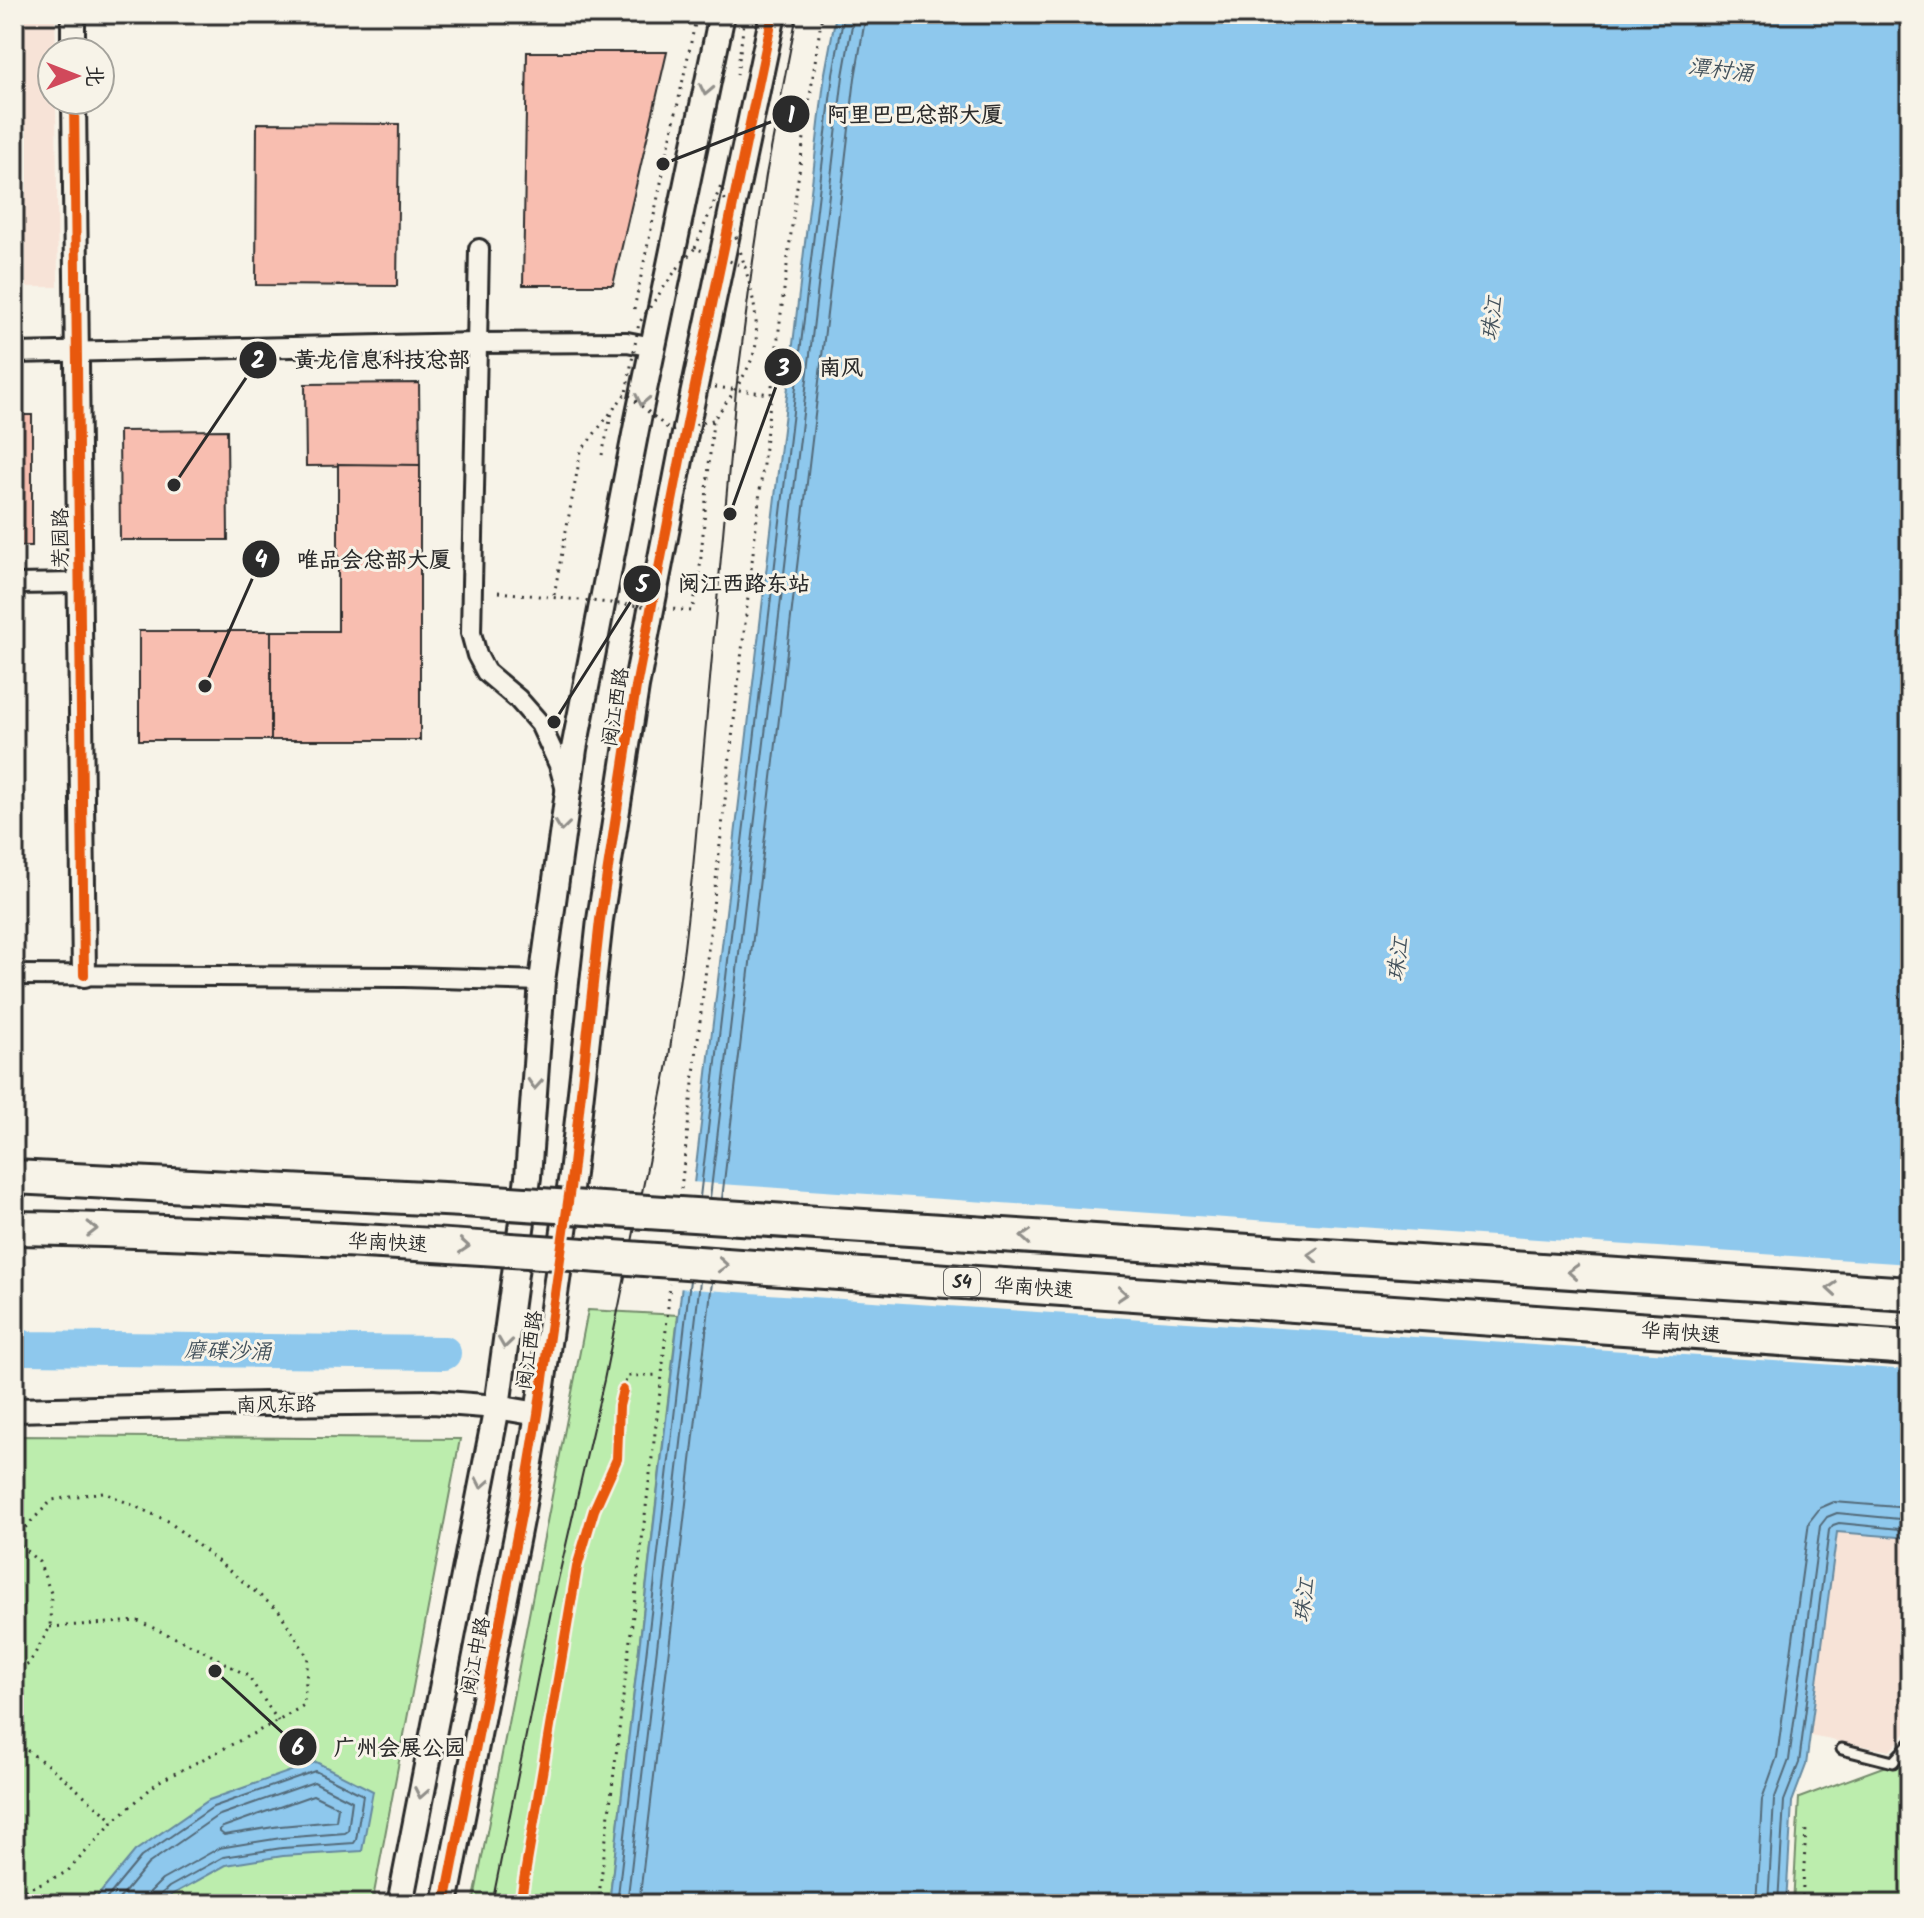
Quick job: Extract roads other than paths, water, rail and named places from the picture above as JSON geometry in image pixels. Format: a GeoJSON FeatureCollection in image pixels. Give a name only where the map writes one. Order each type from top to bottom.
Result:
{"type":"FeatureCollection","features":[{"type":"Feature","properties":{"kind":"highway"},"geometry":{"type":"LineString","coordinates":[[14,1177],[463,1200],[1910,1294]]}},
{"type":"Feature","properties":{"kind":"highway","name":"华南快速"},"geometry":{"type":"LineString","coordinates":[[14,1228],[163,1231],[457,1246],[1910,1348]]}},
{"type":"Feature","properties":{"kind":"main road","name":"阅江西路"},"geometry":{"type":"LineString","coordinates":[[497,1407],[528,1177],[542,981],[567,793],[653,347],[722,14]]}},
{"type":"Feature","properties":{"kind":"main road","name":"阅江西路"},"geometry":{"type":"LineString","coordinates":[[538,1414],[572,1174],[600,920],[636,687],[685,433],[773,14]]}},
{"type":"Feature","properties":{"kind":"main road","name":"阅江中路"},"geometry":{"type":"LineString","coordinates":[[400,1904],[497,1407]]}},
{"type":"Feature","properties":{"kind":"main road","name":"阅江中路"},"geometry":{"type":"LineString","coordinates":[[445,1904],[538,1414]]}},
{"type":"Feature","properties":{"kind":"street"},"geometry":{"type":"LineString","coordinates":[[73,14],[73,36]]}},
{"type":"Feature","properties":{"kind":"street","name":"芳园路"},"geometry":{"type":"LineString","coordinates":[[74,116],[84,975]]}},
{"type":"Feature","properties":{"kind":"street"},"geometry":{"type":"LineString","coordinates":[[479,249],[471,633],[486,672],[518,699],[540,724],[559,765],[567,793]]}},
{"type":"Feature","properties":{"kind":"street"},"geometry":{"type":"LineString","coordinates":[[14,353],[476,343],[627,342],[653,347]]}},
{"type":"Feature","properties":{"kind":"street","name":"芳园路"},"geometry":{"type":"LineString","coordinates":[[14,584],[79,583]]}},
{"type":"Feature","properties":{"kind":"street"},"geometry":{"type":"LineString","coordinates":[[14,975],[404,977],[542,981]]}},
{"type":"Feature","properties":{"kind":"street","name":"南风东路"},"geometry":{"type":"LineString","coordinates":[[14,1410],[433,1402],[538,1414]]}},
{"type":"Feature","properties":{"kind":"lane"},"geometry":{"type":"LineString","coordinates":[[1842,1749],[1893,1762],[1910,1744]]}},
{"type":"Feature","properties":{"kind":"water"},"geometry":{"type":"Polygon","coordinates":[[[836,14],[1910,14],[1910,1538],[1837,1532],[1806,1765],[1792,1802],[1786,1904],[609,1904],[825,73],[836,14]]]}},
{"type":"Feature","properties":{"kind":"water"},"geometry":{"type":"Polygon","coordinates":[[[316,1762],[373,1791],[362,1851],[283,1856],[226,1865],[173,1894],[162,1904],[91,1904],[135,1851],[209,1800],[316,1762]]]}},
{"type":"Feature","properties":{"kind":"waterway","name":"磨碟沙涌"},"geometry":{"type":"LineString","coordinates":[[14,1342],[24,1348],[444,1353]]}},
{"type":"Feature","properties":{"kind":"tram line"},"geometry":{"type":"LineString","coordinates":[[492,1904],[668,1064],[693,868],[736,390],[766,175],[797,14]]}},
{"type":"Feature","properties":{"kind":"place","name":"阿里巴巴总部大厦"},"geometry":{"type":"Point","coordinates":[663,164]}},
{"type":"Feature","properties":{"kind":"place","name":"黄龙信息科技总部"},"geometry":{"type":"Point","coordinates":[174,485]}},
{"type":"Feature","properties":{"kind":"place","name":"南风"},"geometry":{"type":"Point","coordinates":[730,514]}},
{"type":"Feature","properties":{"kind":"place","name":"唯品会总部大厦"},"geometry":{"type":"Point","coordinates":[205,686]}},
{"type":"Feature","properties":{"kind":"place","name":"阅江西路东站"},"geometry":{"type":"Point","coordinates":[554,722]}},
{"type":"Feature","properties":{"kind":"place","name":"广州会展公园"},"geometry":{"type":"Point","coordinates":[215,1671]}},
{"type":"Feature","properties":{"kind":"water label","name":"潭村涌"},"geometry":{"type":"Point","coordinates":[1721,69]}},
{"type":"Feature","properties":{"kind":"water label","name":"珠江"},"geometry":{"type":"Point","coordinates":[1491,318]}},
{"type":"Feature","properties":{"kind":"water label","name":"珠江"},"geometry":{"type":"Point","coordinates":[1397,959]}},
{"type":"Feature","properties":{"kind":"water label","name":"珠江"},"geometry":{"type":"Point","coordinates":[1303,1600]}}]}
